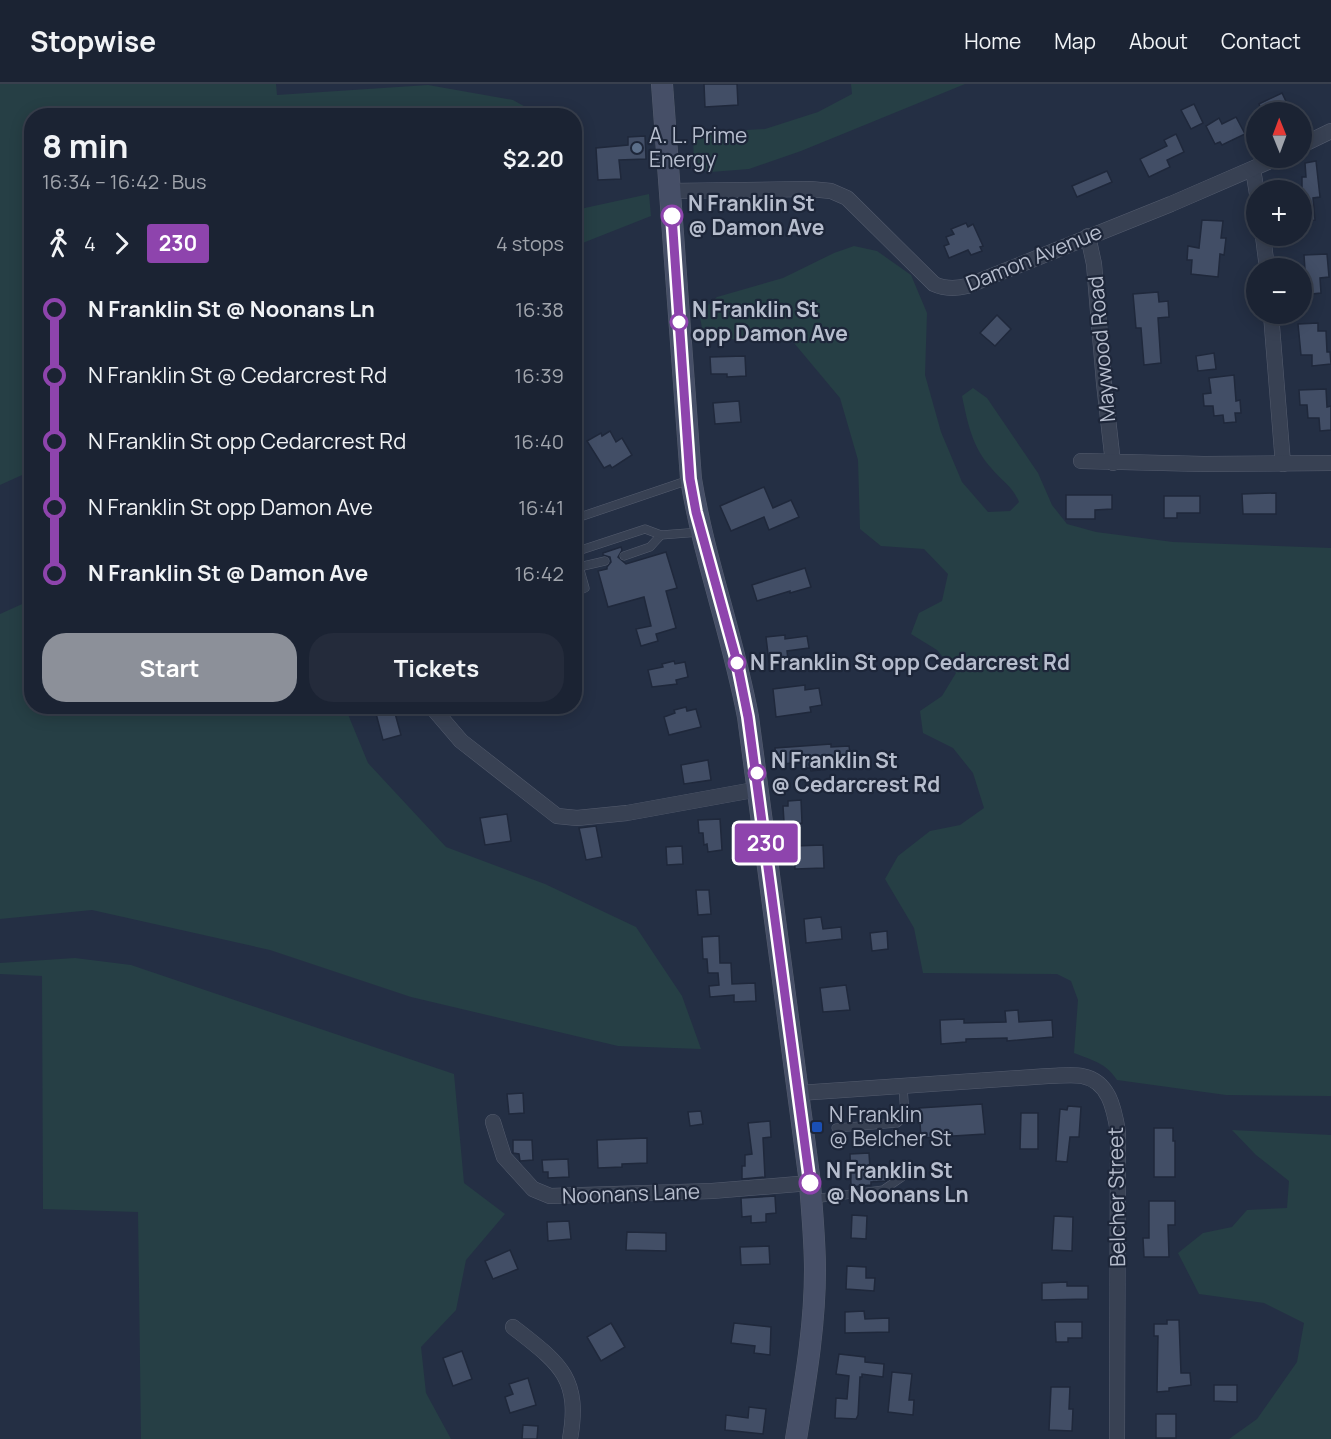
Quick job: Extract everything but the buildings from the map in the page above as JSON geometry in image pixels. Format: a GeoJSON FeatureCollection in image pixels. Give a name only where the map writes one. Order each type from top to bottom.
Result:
{"type":"FeatureCollection","features":[{"type":"Feature","properties":{"kind":"main road"},"geometry":{"type":"LineString","coordinates":[[662,84],[690,479],[737,662],[748,717],[811,1191],[814,1294],[809,1349],[796,1439]]}},
{"type":"Feature","properties":{"kind":"street"},"geometry":{"type":"LineString","coordinates":[[1312,140],[1331,131]]}},
{"type":"Feature","properties":{"kind":"street","name":"Damon Avenue"},"geometry":{"type":"LineString","coordinates":[[670,191],[810,189],[839,194],[861,210],[928,278],[941,287],[949,288],[967,286],[1253,169]]}},
{"type":"Feature","properties":{"kind":"street"},"geometry":{"type":"LineString","coordinates":[[1253,169],[1255,180]]}},
{"type":"Feature","properties":{"kind":"street","name":"Maywood Road"},"geometry":{"type":"LineString","coordinates":[[1088,236],[1095,264],[1104,383],[1113,462]]}},
{"type":"Feature","properties":{"kind":"street"},"geometry":{"type":"LineString","coordinates":[[1272,324],[1283,464]]}},
{"type":"Feature","properties":{"kind":"street"},"geometry":{"type":"LineString","coordinates":[[1081,460],[1331,463]]}},
{"type":"Feature","properties":{"kind":"street"},"geometry":{"type":"LineString","coordinates":[[438,714],[461,741],[557,816],[577,818],[627,813],[759,789]]}},
{"type":"Feature","properties":{"kind":"street","name":"Belcher Street"},"geometry":{"type":"LineString","coordinates":[[799,1093],[1048,1076],[1082,1076],[1100,1083],[1110,1097],[1118,1131],[1117,1439]]}},
{"type":"Feature","properties":{"kind":"street","name":"Noonans Lane"},"geometry":{"type":"LineString","coordinates":[[493,1122],[504,1157],[533,1189],[550,1196],[712,1191],[811,1191]]}},
{"type":"Feature","properties":{"kind":"street"},"geometry":{"type":"LineString","coordinates":[[513,1328],[550,1357],[572,1389],[574,1414],[570,1439]]}},
{"type":"Feature","properties":{"kind":"lane"},"geometry":{"type":"LineString","coordinates":[[582,516],[690,479]]}},
{"type":"Feature","properties":{"kind":"lane"},"geometry":{"type":"LineString","coordinates":[[582,550],[645,529],[661,536],[702,532]]}},
{"type":"Feature","properties":{"kind":"lane"},"geometry":{"type":"LineString","coordinates":[[624,556],[650,547],[661,536]]}},
{"type":"Feature","properties":{"kind":"lane"},"geometry":{"type":"LineString","coordinates":[[582,566],[605,561]]}},
{"type":"Feature","properties":{"kind":"lane"},"geometry":{"type":"LineString","coordinates":[[836,1128],[897,1123],[903,1120],[905,1116],[903,1086]]}},
{"type":"Feature","properties":{"kind":"lane"},"geometry":{"type":"LineString","coordinates":[[811,1191],[884,1190],[902,1177]]}},
{"type":"Feature","properties":{"kind":"green space"},"geometry":{"type":"Polygon","coordinates":[[[0,84],[276,84],[277,95],[428,85],[513,100],[527,108],[24,108],[24,474],[0,485],[0,84]]]}},
{"type":"Feature","properties":{"kind":"green space"},"geometry":{"type":"Polygon","coordinates":[[[851,84],[965,84],[801,151],[749,169],[711,172],[694,169],[693,133],[765,129],[818,112],[852,94],[851,84]]]}},
{"type":"Feature","properties":{"kind":"green space"},"geometry":{"type":"Polygon","coordinates":[[[649,194],[651,216],[582,243],[582,209],[649,194]]]}},
{"type":"Feature","properties":{"kind":"green space"},"geometry":{"type":"Polygon","coordinates":[[[854,246],[877,251],[911,275],[927,313],[925,375],[941,432],[962,482],[988,512],[1010,511],[1019,502],[1010,488],[985,461],[975,444],[962,396],[973,388],[987,398],[1038,473],[1052,505],[1067,524],[1096,532],[1173,542],[1331,548],[1331,1096],[1226,1095],[1117,1080],[1103,1066],[1074,1053],[1078,1000],[1071,981],[1057,974],[923,973],[914,928],[885,879],[898,856],[930,831],[960,825],[984,808],[973,773],[953,748],[923,733],[920,711],[942,696],[956,673],[937,650],[911,634],[919,613],[942,601],[948,574],[924,549],[881,546],[860,529],[858,460],[840,398],[789,337],[745,340],[704,337],[699,313],[717,297],[783,278],[834,253],[854,246]]]}},
{"type":"Feature","properties":{"kind":"green space"},"geometry":{"type":"Polygon","coordinates":[[[24,603],[24,714],[348,714],[368,763],[446,847],[545,884],[636,927],[682,996],[701,1049],[618,1046],[411,997],[270,950],[92,910],[0,919],[0,614],[24,603]]]}},
{"type":"Feature","properties":{"kind":"green space"},"geometry":{"type":"Polygon","coordinates":[[[75,958],[131,965],[454,1074],[464,1183],[505,1214],[466,1260],[456,1310],[421,1347],[426,1393],[451,1439],[141,1439],[138,1212],[43,1209],[42,976],[0,974],[0,963],[75,958]]]}},
{"type":"Feature","properties":{"kind":"green space"},"geometry":{"type":"Polygon","coordinates":[[[1232,1130],[1331,1135],[1331,1439],[1229,1439],[1257,1419],[1297,1362],[1304,1323],[1264,1303],[1199,1294],[1178,1253],[1203,1233],[1232,1227],[1247,1210],[1287,1208],[1289,1181],[1256,1155],[1232,1130]]]}},
{"type":"Feature","properties":{"kind":"bus line","name":"230"},"geometry":{"type":"LineString","coordinates":[[672,216],[690,479],[696,512],[737,662],[748,717],[769,860],[810,1183]]}},
{"type":"Feature","properties":{"kind":"place","name":"A. L. Prime Energy"},"geometry":{"type":"Point","coordinates":[637,148]}},
{"type":"Feature","properties":{"kind":"place","name":"N Franklin St @ Damon Ave"},"geometry":{"type":"Point","coordinates":[672,216]}},
{"type":"Feature","properties":{"kind":"place","name":"N Franklin St opp Damon Ave"},"geometry":{"type":"Point","coordinates":[679,322]}},
{"type":"Feature","properties":{"kind":"place","name":"N Franklin St opp Cedarcrest Rd"},"geometry":{"type":"Point","coordinates":[737,663]}},
{"type":"Feature","properties":{"kind":"place","name":"N Franklin St @ Cedarcrest Rd"},"geometry":{"type":"Point","coordinates":[757,773]}},
{"type":"Feature","properties":{"kind":"place","name":"N Franklin @ Belcher St"},"geometry":{"type":"Point","coordinates":[817,1127]}},
{"type":"Feature","properties":{"kind":"place","name":"N Franklin St @ Noonans Ln"},"geometry":{"type":"Point","coordinates":[810,1183]}}]}
